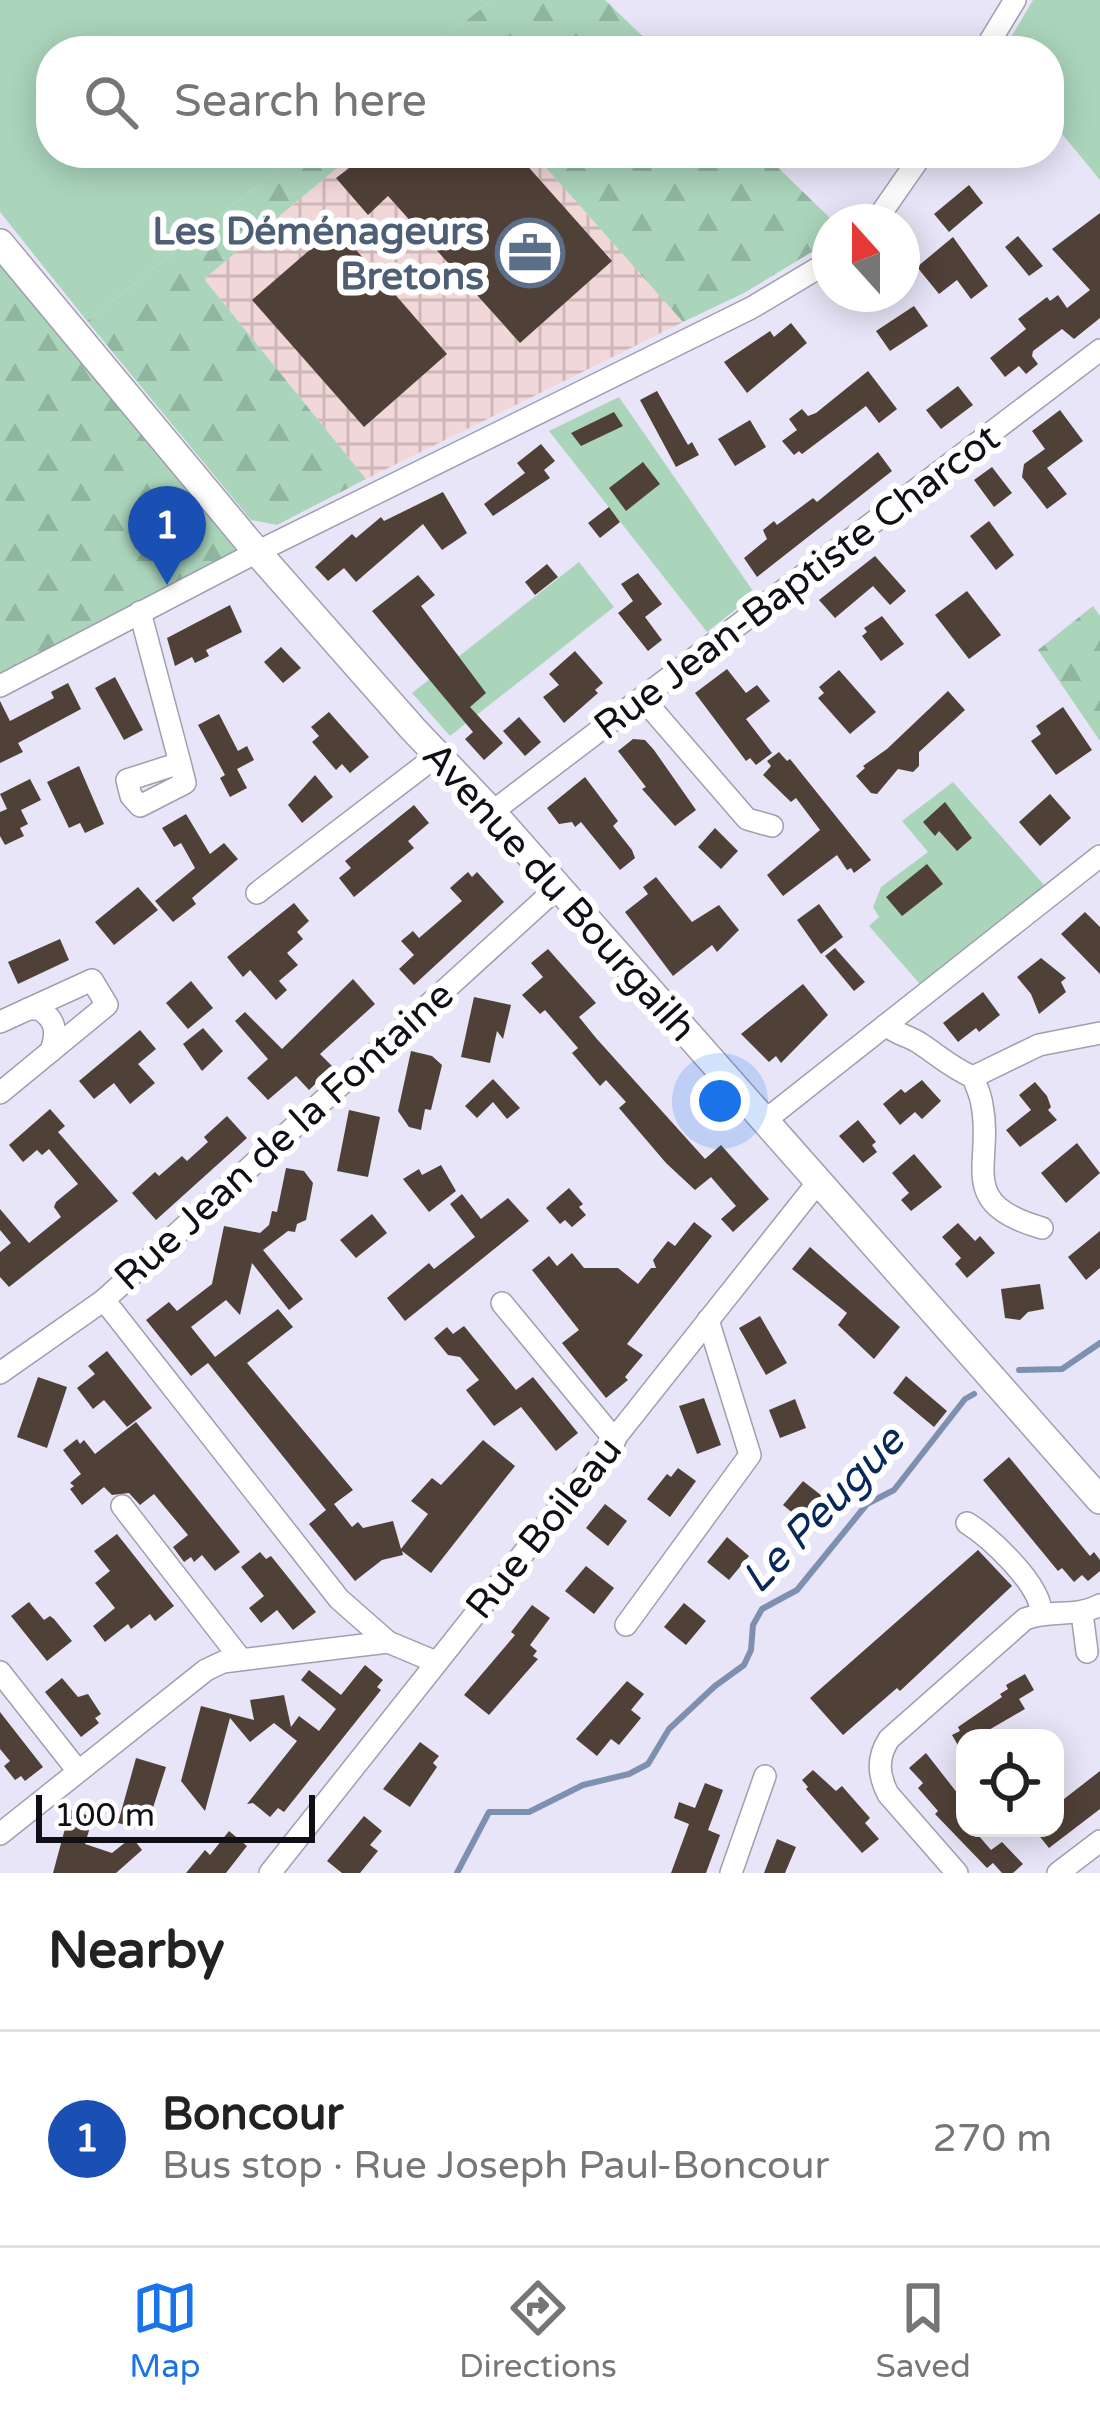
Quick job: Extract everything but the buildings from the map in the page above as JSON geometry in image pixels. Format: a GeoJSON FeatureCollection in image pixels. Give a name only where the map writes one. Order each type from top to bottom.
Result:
{"type":"FeatureCollection","features":[{"type":"Feature","properties":{"kind":"main road","name":"Avenue du Bourgailh"},"geometry":{"type":"LineString","coordinates":[[0,242],[257,552],[1100,1500]]}},
{"type":"Feature","properties":{"kind":"street"},"geometry":{"type":"LineString","coordinates":[[993,36],[1015,0]]}},
{"type":"Feature","properties":{"kind":"street"},"geometry":{"type":"LineString","coordinates":[[888,204],[913,168]]}},
{"type":"Feature","properties":{"kind":"street"},"geometry":{"type":"LineString","coordinates":[[0,686],[257,552],[751,308],[812,272]]}},
{"type":"Feature","properties":{"kind":"street","name":"Rue Jean-Baptiste Charcot"},"geometry":{"type":"LineString","coordinates":[[492,812],[1100,350]]}},
{"type":"Feature","properties":{"kind":"street"},"geometry":{"type":"LineString","coordinates":[[140,612],[180,763]]}},
{"type":"Feature","properties":{"kind":"street"},"geometry":{"type":"LineString","coordinates":[[644,700],[748,819],[772,826]]}},
{"type":"Feature","properties":{"kind":"street"},"geometry":{"type":"LineString","coordinates":[[257,893],[439,754]]}},
{"type":"Feature","properties":{"kind":"street"},"geometry":{"type":"LineString","coordinates":[[763,1122],[1100,856]]}},
{"type":"Feature","properties":{"kind":"street","name":"Rue Jean de la Fontaine"},"geometry":{"type":"LineString","coordinates":[[0,1373],[104,1300],[558,887]]}},
{"type":"Feature","properties":{"kind":"street"},"geometry":{"type":"LineString","coordinates":[[0,1022],[92,980],[107,1005],[0,1093]]}},
{"type":"Feature","properties":{"kind":"street"},"geometry":{"type":"LineString","coordinates":[[910,1006],[919,1027],[917,1040]]}},
{"type":"Feature","properties":{"kind":"street"},"geometry":{"type":"LineString","coordinates":[[28,1009],[39,1009],[54,1024],[51,1052]]}},
{"type":"Feature","properties":{"kind":"street"},"geometry":{"type":"LineString","coordinates":[[886,1025],[973,1077],[982,1104],[980,1169],[985,1189],[1013,1220],[1042,1228]]}},
{"type":"Feature","properties":{"kind":"street"},"geometry":{"type":"LineString","coordinates":[[973,1077],[1039,1045],[1100,1033]]}},
{"type":"Feature","properties":{"kind":"street","name":"Rue Boileau"},"geometry":{"type":"LineString","coordinates":[[270,1873],[818,1182]]}},
{"type":"Feature","properties":{"kind":"street"},"geometry":{"type":"LineString","coordinates":[[104,1300],[339,1599],[388,1642],[436,1662]]}},
{"type":"Feature","properties":{"kind":"street"},"geometry":{"type":"LineString","coordinates":[[502,1303],[615,1440]]}},
{"type":"Feature","properties":{"kind":"street"},"geometry":{"type":"LineString","coordinates":[[626,1625],[750,1455],[708,1321]]}},
{"type":"Feature","properties":{"kind":"street"},"geometry":{"type":"LineString","coordinates":[[122,1506],[240,1658]]}},
{"type":"Feature","properties":{"kind":"street"},"geometry":{"type":"LineString","coordinates":[[967,1522],[985,1534],[1040,1597],[1041,1612]]}},
{"type":"Feature","properties":{"kind":"street"},"geometry":{"type":"LineString","coordinates":[[957,1873],[888,1794],[881,1781],[882,1750],[1025,1618],[1041,1612],[1091,1609],[1087,1652]]}},
{"type":"Feature","properties":{"kind":"street"},"geometry":{"type":"LineString","coordinates":[[0,1834],[206,1670],[240,1658],[388,1642]]}},
{"type":"Feature","properties":{"kind":"street"},"geometry":{"type":"LineString","coordinates":[[0,1672],[78,1771]]}},
{"type":"Feature","properties":{"kind":"street"},"geometry":{"type":"LineString","coordinates":[[731,1873],[765,1777]]}},
{"type":"Feature","properties":{"kind":"street"},"geometry":{"type":"LineString","coordinates":[[1058,1873],[1100,1841]]}},
{"type":"Feature","properties":{"kind":"shaded area"},"geometry":{"type":"Polygon","coordinates":[[[337,168],[546,168],[683,322],[366,479],[204,279],[337,168]]]}},
{"type":"Feature","properties":{"kind":"green space"},"geometry":{"type":"Polygon","coordinates":[[[0,0],[492,0],[447,36],[36,36],[36,168],[280,168],[87,321],[0,212],[0,0]]]}},
{"type":"Feature","properties":{"kind":"green space"},"geometry":{"type":"Polygon","coordinates":[[[492,0],[605,0],[642,36],[447,36],[492,0]]]}},
{"type":"Feature","properties":{"kind":"green space"},"geometry":{"type":"Polygon","coordinates":[[[1033,0],[1100,0],[1100,180],[1064,136],[1064,36],[1012,36],[1033,0]]]}},
{"type":"Feature","properties":{"kind":"green space"},"geometry":{"type":"Polygon","coordinates":[[[280,168],[337,168],[204,279],[366,479],[277,525],[251,520],[87,321],[280,168]]]}},
{"type":"Feature","properties":{"kind":"green space"},"geometry":{"type":"Polygon","coordinates":[[[546,168],[778,168],[815,204],[812,252],[744,293],[683,322],[546,168]]]}},
{"type":"Feature","properties":{"kind":"green space"},"geometry":{"type":"Polygon","coordinates":[[[0,243],[257,552],[0,686],[0,243]]]}},
{"type":"Feature","properties":{"kind":"green space"},"geometry":{"type":"Polygon","coordinates":[[[619,397],[755,594],[707,632],[549,431],[619,397]]]}},
{"type":"Feature","properties":{"kind":"green space"},"geometry":{"type":"Polygon","coordinates":[[[579,562],[614,607],[450,736],[412,693],[579,562]]]}},
{"type":"Feature","properties":{"kind":"green space"},"geometry":{"type":"Polygon","coordinates":[[[1093,606],[1100,616],[1100,741],[1038,650],[1093,606]]]}},
{"type":"Feature","properties":{"kind":"green space"},"geometry":{"type":"Polygon","coordinates":[[[953,782],[1045,886],[920,984],[869,926],[879,917],[873,907],[881,887],[928,852],[902,821],[953,782]]]}},
{"type":"Feature","properties":{"kind":"waterway","name":"Le Peugue"},"geometry":{"type":"LineString","coordinates":[[1019,1370],[1062,1369],[1100,1343]]}},
{"type":"Feature","properties":{"kind":"waterway","name":"Le Peugue"},"geometry":{"type":"LineString","coordinates":[[457,1873],[489,1812],[529,1812],[583,1785],[629,1774],[648,1764],[669,1729],[744,1665],[753,1625],[762,1609],[797,1590],[867,1504],[894,1490],[965,1399],[974,1394]]}},
{"type":"Feature","properties":{"kind":"place","name":"Les Déménageurs Bretons"},"geometry":{"type":"Point","coordinates":[530,253]}},
{"type":"Feature","properties":{"kind":"place","name":"Boncour"},"geometry":{"type":"Point","coordinates":[167,585]}}]}
